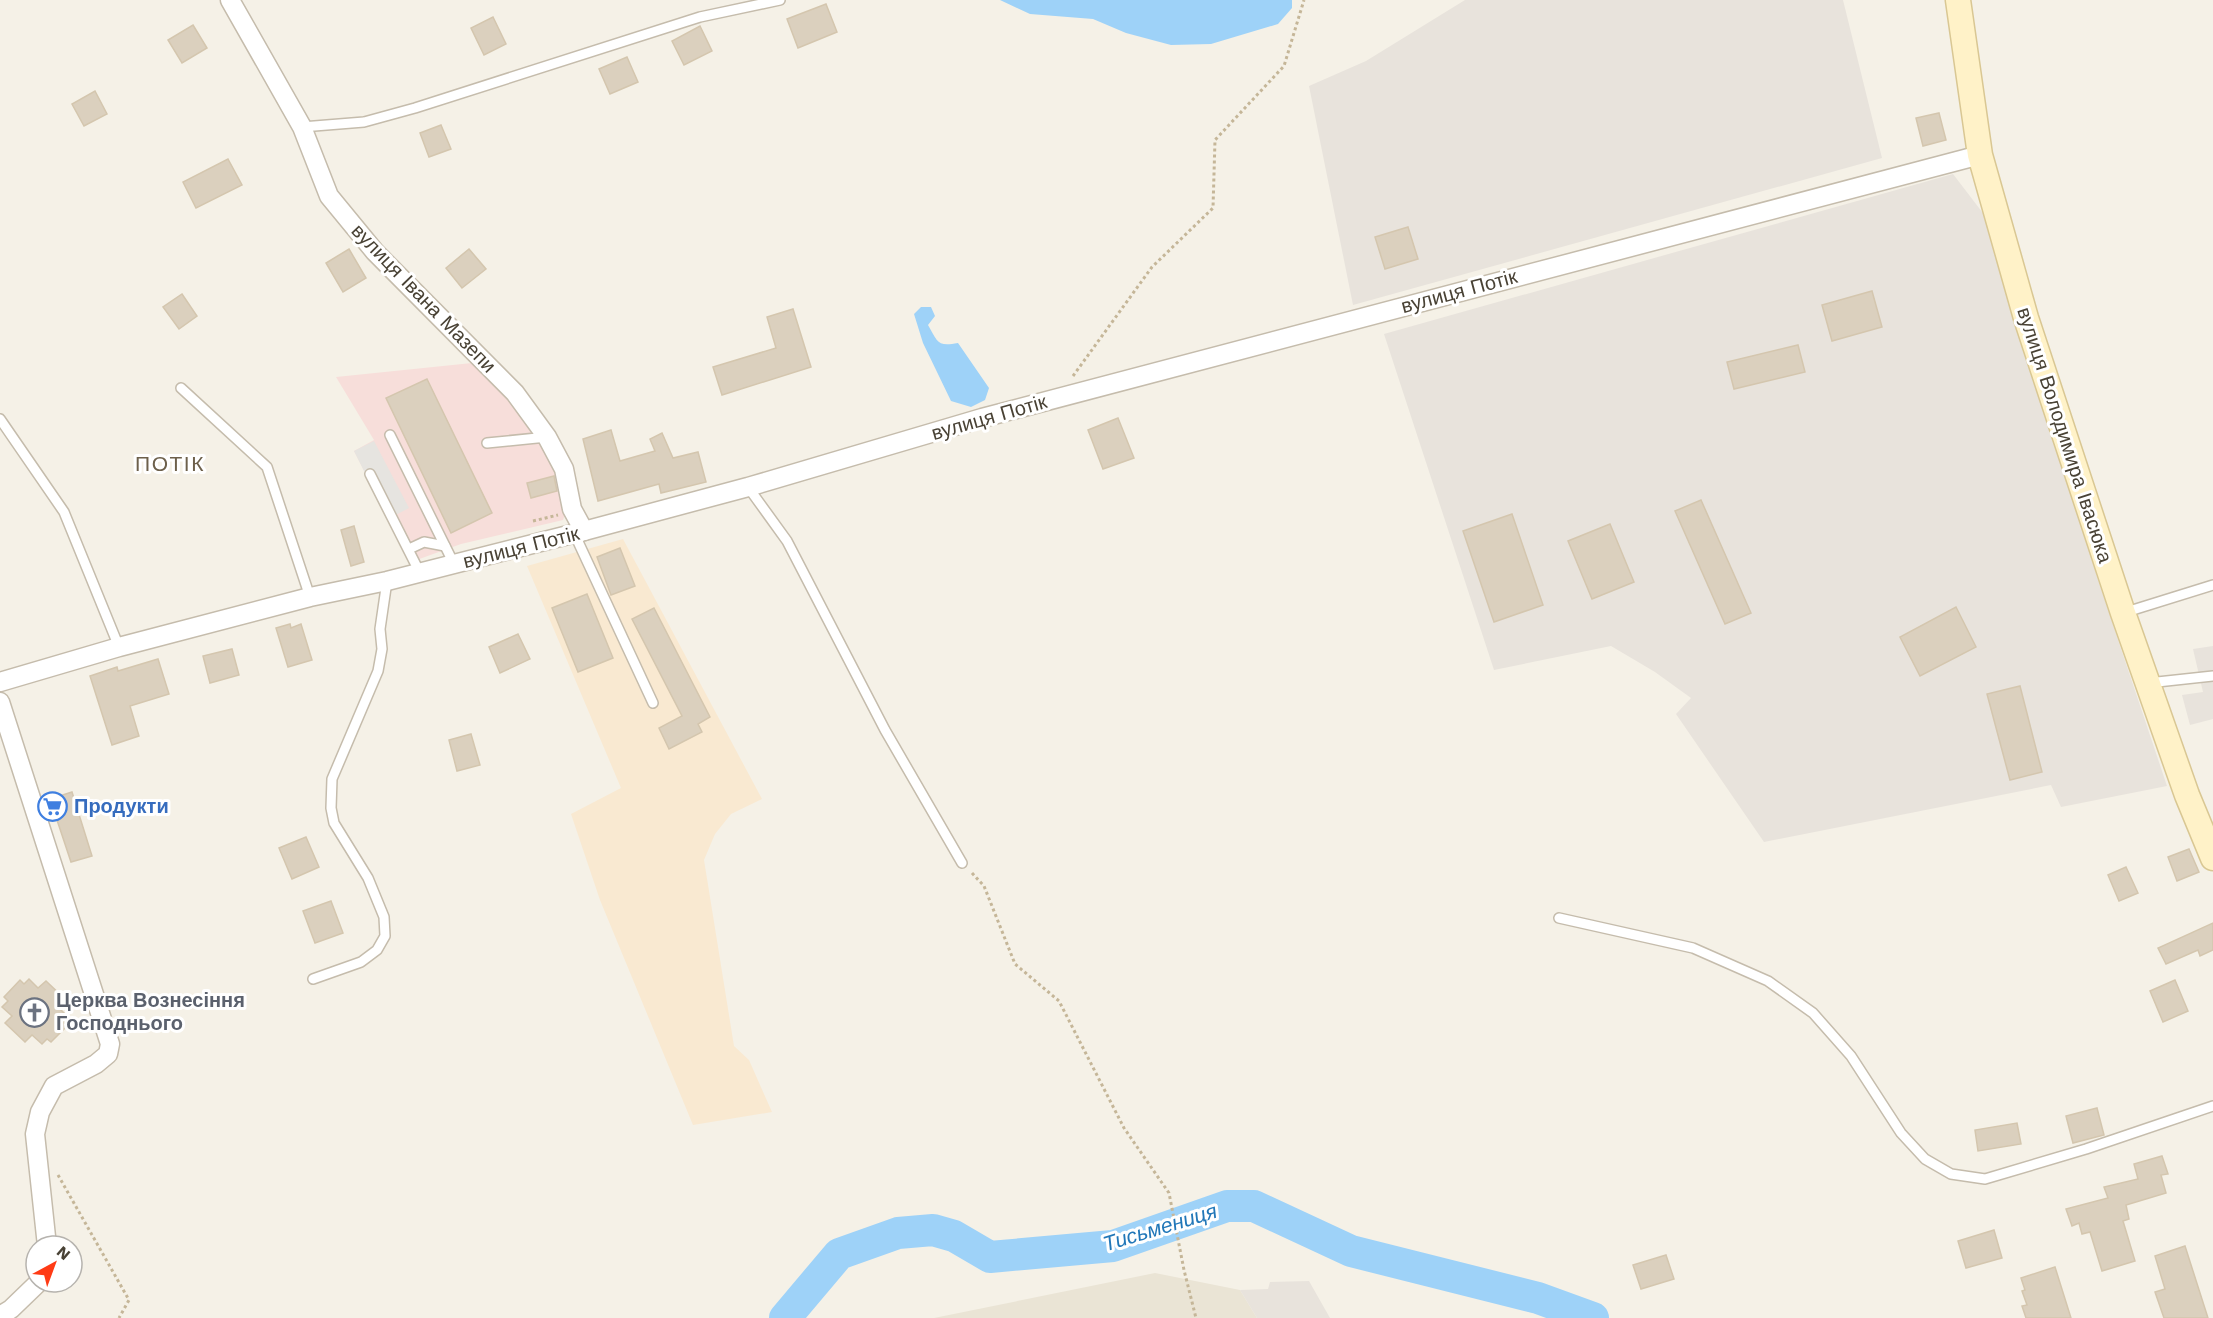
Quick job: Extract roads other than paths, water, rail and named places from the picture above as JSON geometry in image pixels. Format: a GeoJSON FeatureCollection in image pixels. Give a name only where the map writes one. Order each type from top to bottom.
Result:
{"type":"FeatureCollection","features":[{"type":"Feature","properties":{"kind":"street","name":"вулиця Івана Мазепи"},"geometry":{"type":"LineString","coordinates":[[230,0],[302,127],[329,196],[375,252],[515,393],[547,436],[564,470],[579,532]]}},
{"type":"Feature","properties":{"kind":"street","name":"вулиця Володимира Івасюка"},"geometry":{"type":"LineString","coordinates":[[1958,0],[1980,155],[2026,318],[2123,613],[2187,795],[2213,858]]}},
{"type":"Feature","properties":{"kind":"street","name":"вулиця Потік"},"geometry":{"type":"LineString","coordinates":[[0,682],[119,647],[310,597],[387,581],[579,532],[747,487],[1057,398],[1980,155]]}},
{"type":"Feature","properties":{"kind":"street"},"geometry":{"type":"LineString","coordinates":[[0,702],[110,1044],[108,1054],[96,1064],[54,1086],[40,1112],[35,1134],[46,1234]]}},
{"type":"Feature","properties":{"kind":"street"},"geometry":{"type":"LineString","coordinates":[[0,1316],[27,1294]]}},
{"type":"Feature","properties":{"kind":"lane"},"geometry":{"type":"LineString","coordinates":[[302,127],[364,122],[415,108],[700,17],[780,0]]}},
{"type":"Feature","properties":{"kind":"lane"},"geometry":{"type":"LineString","coordinates":[[181,388],[267,467],[310,597]]}},
{"type":"Feature","properties":{"kind":"lane"},"geometry":{"type":"LineString","coordinates":[[0,419],[64,512],[119,647]]}},
{"type":"Feature","properties":{"kind":"lane"},"geometry":{"type":"LineString","coordinates":[[390,435],[454,564]]}},
{"type":"Feature","properties":{"kind":"lane"},"geometry":{"type":"LineString","coordinates":[[487,443],[547,436]]}},
{"type":"Feature","properties":{"kind":"lane"},"geometry":{"type":"LineString","coordinates":[[370,474],[420,573]]}},
{"type":"Feature","properties":{"kind":"lane"},"geometry":{"type":"LineString","coordinates":[[747,487],[787,541],[885,730],[962,862]]}},
{"type":"Feature","properties":{"kind":"lane"},"geometry":{"type":"LineString","coordinates":[[579,532],[653,703]]}},
{"type":"Feature","properties":{"kind":"lane"},"geometry":{"type":"LineString","coordinates":[[409,549],[424,542],[445,546]]}},
{"type":"Feature","properties":{"kind":"lane"},"geometry":{"type":"LineString","coordinates":[[313,979],[361,962],[376,950],[385,936],[384,917],[368,878],[334,823],[331,807],[332,779],[378,671],[382,649],[380,629],[387,581]]}},
{"type":"Feature","properties":{"kind":"lane"},"geometry":{"type":"LineString","coordinates":[[2123,613],[2213,585]]}},
{"type":"Feature","properties":{"kind":"lane"},"geometry":{"type":"LineString","coordinates":[[2148,683],[2213,676]]}},
{"type":"Feature","properties":{"kind":"lane"},"geometry":{"type":"LineString","coordinates":[[1559,918],[1693,948],[1768,981],[1813,1012],[1851,1056],[1901,1133],[1924,1159],[1951,1174],[1985,1179],[2086,1149],[2213,1106]]}},
{"type":"Feature","properties":{"kind":"water"},"geometry":{"type":"Polygon","coordinates":[[[1000,0],[1292,0],[1292,8],[1278,24],[1211,44],[1171,45],[1126,33],[1093,19],[1030,14],[1000,0]]]}},
{"type":"Feature","properties":{"kind":"water"},"geometry":{"type":"Polygon","coordinates":[[[921,307],[931,307],[935,316],[928,325],[936,339],[942,344],[958,343],[989,388],[985,400],[971,407],[951,401],[923,343],[914,314],[921,307]]]}},
{"type":"Feature","properties":{"kind":"waterway","name":"Тисьмениця"},"geometry":{"type":"LineString","coordinates":[[785,1318],[839,1254],[898,1233],[933,1230],[954,1236],[990,1257],[1113,1246],[1227,1206],[1254,1206],[1351,1251],[1538,1298],[1593,1318]]}},
{"type":"Feature","properties":{"kind":"place","name":"Продукти"},"geometry":{"type":"Point","coordinates":[53,806]}},
{"type":"Feature","properties":{"kind":"place","name":"Церква Вознесіння Господнього"},"geometry":{"type":"Point","coordinates":[35,1012]}},
{"type":"Feature","properties":{"kind":"district","name":"ПОТІК"},"geometry":{"type":"Point","coordinates":[170,463]}}]}
